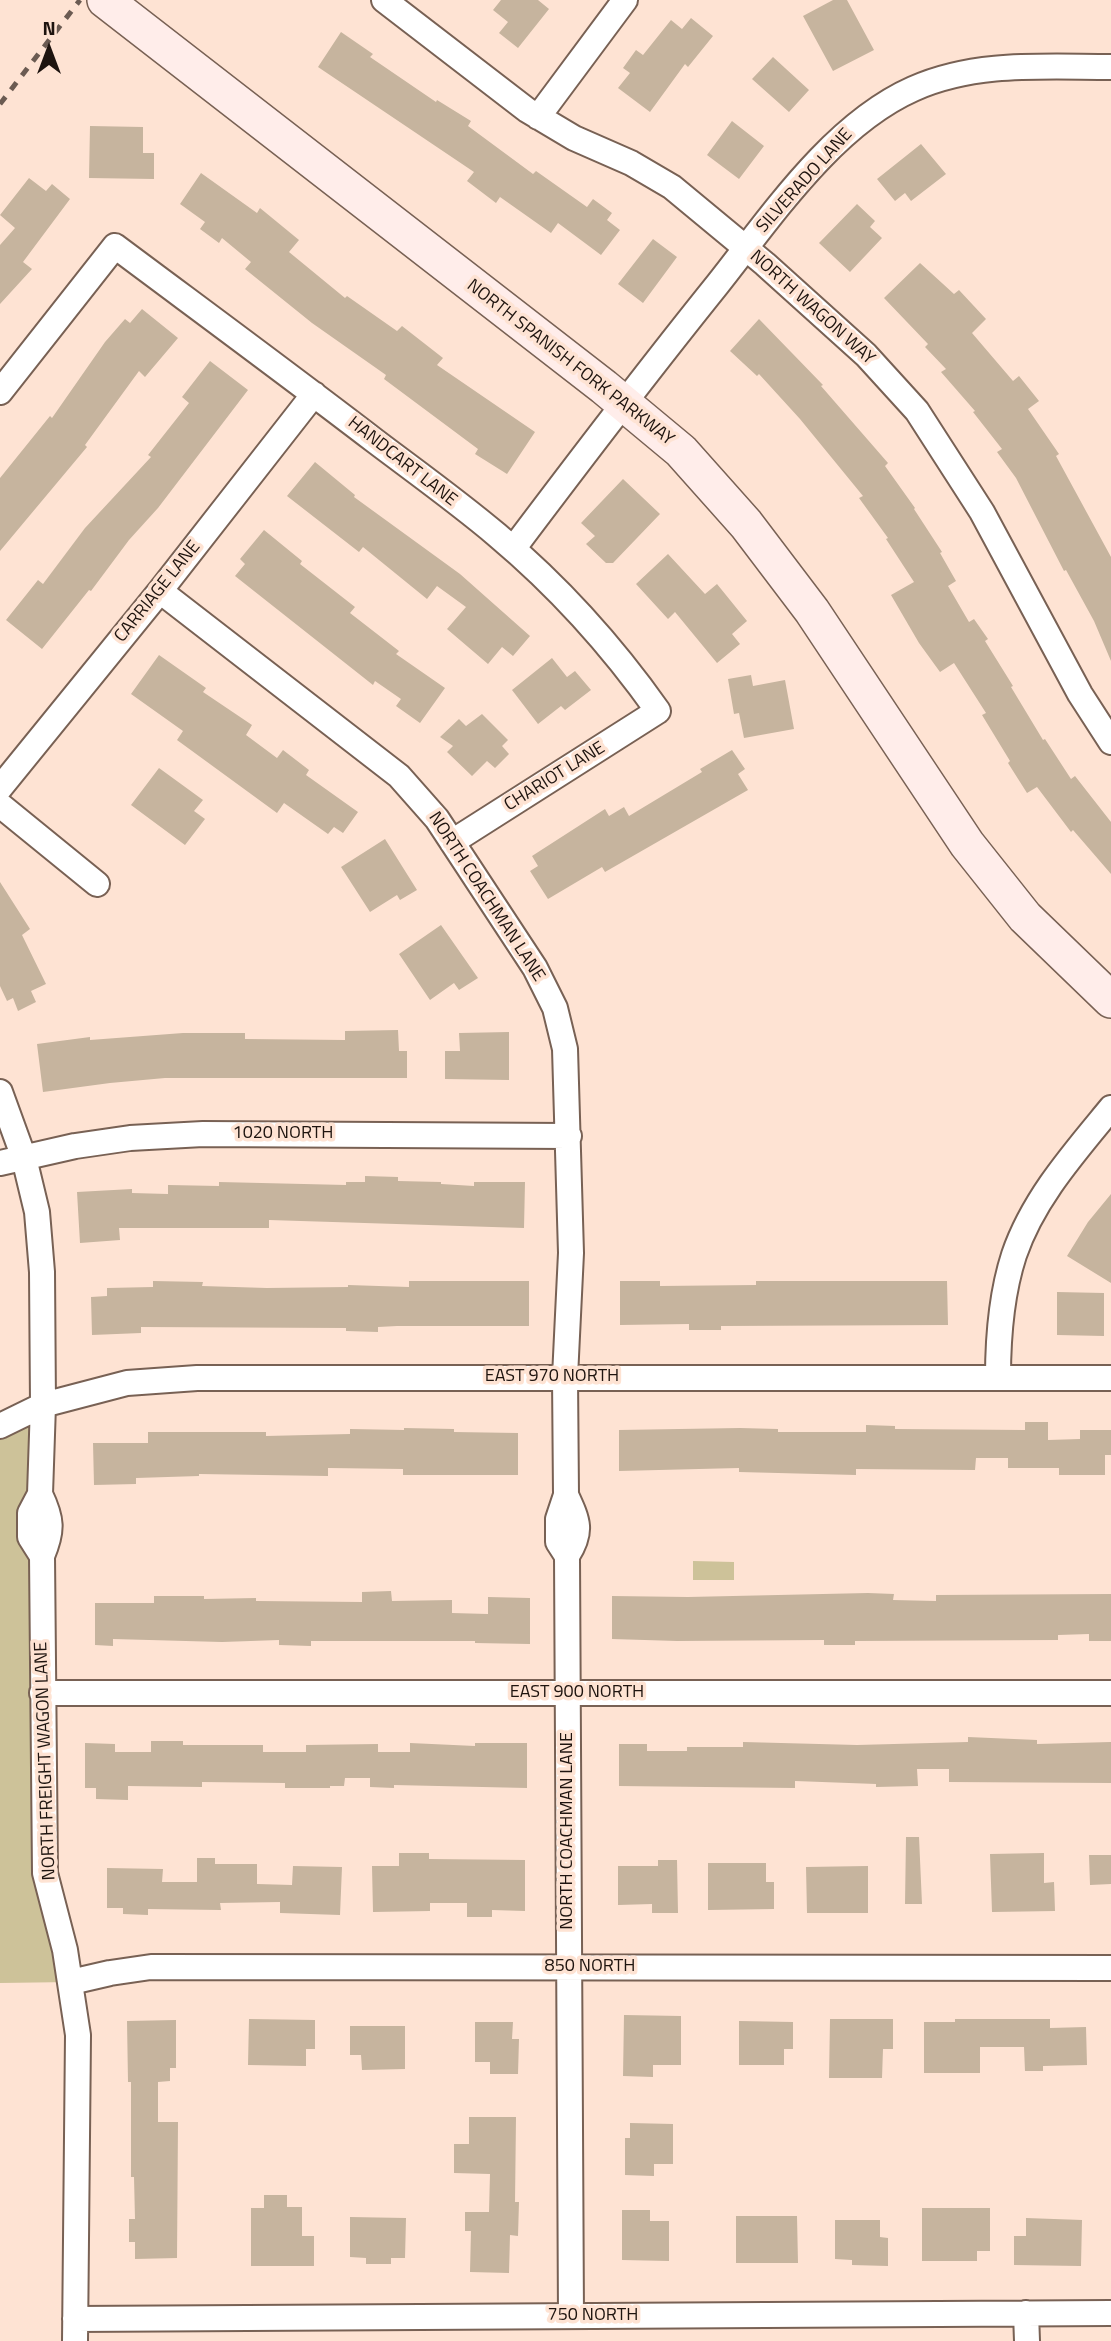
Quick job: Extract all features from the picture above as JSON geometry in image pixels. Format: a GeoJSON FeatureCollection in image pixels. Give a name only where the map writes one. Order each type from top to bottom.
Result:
{"type":"FeatureCollection","features":[{"type":"Feature","properties":{"kind":"street","name":"NORTH SPANISH FORK PARKWAY"},"geometry":{"type":"LineString","coordinates":[[105,0],[624,403],[681,451],[746,524],[812,611],[967,844],[1025,917],[1111,1000]]}},
{"type":"Feature","properties":{"kind":"street","name":"NORTH WAGON WAY"},"geometry":{"type":"LineString","coordinates":[[384,0],[538,117],[574,138],[631,163],[672,187],[866,355],[917,411],[982,512],[1080,694],[1111,742]]}},
{"type":"Feature","properties":{"kind":"street"},"geometry":{"type":"LineString","coordinates":[[538,117],[625,0]]}},
{"type":"Feature","properties":{"kind":"street","name":"SILVERADO LANE"},"geometry":{"type":"LineString","coordinates":[[513,549],[746,249],[842,135],[875,109],[914,89],[956,74],[993,68],[1111,68]]}},
{"type":"Feature","properties":{"kind":"street","name":"HANDCART LANE"},"geometry":{"type":"LineString","coordinates":[[0,392],[116,246],[314,394],[513,549],[580,613],[626,665],[658,711]]}},
{"type":"Feature","properties":{"kind":"street","name":"CARRIAGE LANE"},"geometry":{"type":"LineString","coordinates":[[0,788],[160,591],[314,394]]}},
{"type":"Feature","properties":{"kind":"street","name":"NORTH COACHMAN LANE"},"geometry":{"type":"LineString","coordinates":[[160,591],[399,776],[438,819],[535,968],[555,1007],[565,1049],[571,1253],[565,1377],[566,1495],[558,1519],[558,1542],[567,1556],[571,2316]]}},
{"type":"Feature","properties":{"kind":"street","name":"CHARIOT LANE"},"geometry":{"type":"LineString","coordinates":[[452,842],[658,711]]}},
{"type":"Feature","properties":{"kind":"street"},"geometry":{"type":"LineString","coordinates":[[0,805],[97,884]]}},
{"type":"Feature","properties":{"kind":"street","name":"NORTH FREIGHT WAGON LANE"},"geometry":{"type":"LineString","coordinates":[[0,1092],[24,1158],[37,1212],[43,1272],[40,1494],[30,1513],[30,1537],[42,1556],[45,1873],[65,1950],[78,2035],[75,2330]]}},
{"type":"Feature","properties":{"kind":"street"},"geometry":{"type":"LineString","coordinates":[[998,1377],[998,1339],[1003,1299],[1014,1254],[1035,1208],[1058,1173],[1111,1108]]}},
{"type":"Feature","properties":{"kind":"street","name":"1020 NORTH"},"geometry":{"type":"LineString","coordinates":[[0,1163],[119,1139],[203,1134],[569,1136]]}},
{"type":"Feature","properties":{"kind":"street","name":"EAST 970 NORTH"},"geometry":{"type":"LineString","coordinates":[[0,1426],[43,1405],[127,1383],[198,1378],[1111,1378]]}},
{"type":"Feature","properties":{"kind":"street","name":"EAST 900 NORTH"},"geometry":{"type":"LineString","coordinates":[[42,1693],[1111,1693]]}},
{"type":"Feature","properties":{"kind":"street","name":"850 NORTH"},"geometry":{"type":"LineString","coordinates":[[71,1982],[151,1967],[1111,1968]]}},
{"type":"Feature","properties":{"kind":"street"},"geometry":{"type":"LineString","coordinates":[[1026,2313],[1027,2341]]}},
{"type":"Feature","properties":{"kind":"street","name":"750 NORTH"},"geometry":{"type":"LineString","coordinates":[[75,2330],[571,2316],[1111,2313]]}},
{"type":"Feature","properties":{"kind":"shaded area"},"geometry":{"type":"Polygon","coordinates":[[[43,1405],[45,1873],[71,1982],[0,1983],[0,1426],[43,1405]]]}},
{"type":"Feature","properties":{"kind":"shaded area"},"geometry":{"type":"Polygon","coordinates":[[[693,1561],[734,1562],[734,1580],[693,1580],[693,1561]]]}},
{"type":"Feature","properties":{"kind":"building"},"geometry":{"type":"Polygon","coordinates":[[[501,0],[538,0],[549,9],[518,48],[499,33],[508,22],[493,10],[501,0]]]}},
{"type":"Feature","properties":{"kind":"building"},"geometry":{"type":"Polygon","coordinates":[[[833,0],[847,0],[874,50],[833,71],[803,16],[833,0]]]}},
{"type":"Feature","properties":{"kind":"building"},"geometry":{"type":"Polygon","coordinates":[[[691,18],[713,36],[688,67],[685,64],[650,112],[618,88],[630,73],[623,68],[636,50],[643,55],[671,20],[682,29],[691,18]]]}},
{"type":"Feature","properties":{"kind":"building"},"geometry":{"type":"Polygon","coordinates":[[[341,32],[373,54],[370,57],[436,102],[437,100],[471,121],[468,126],[533,174],[536,171],[587,207],[593,199],[612,213],[607,220],[620,230],[601,255],[558,223],[551,233],[500,197],[496,203],[467,181],[474,172],[318,67],[341,32]]]}},
{"type":"Feature","properties":{"kind":"building"},"geometry":{"type":"Polygon","coordinates":[[[773,57],[809,90],[789,112],[752,79],[773,57]]]}},
{"type":"Feature","properties":{"kind":"building"},"geometry":{"type":"Polygon","coordinates":[[[732,121],[764,146],[739,179],[707,155],[732,121]]]}},
{"type":"Feature","properties":{"kind":"building"},"geometry":{"type":"Polygon","coordinates":[[[90,126],[143,127],[143,153],[154,153],[154,179],[89,178],[90,126]]]}},
{"type":"Feature","properties":{"kind":"building"},"geometry":{"type":"Polygon","coordinates":[[[921,144],[946,174],[911,201],[905,193],[895,201],[877,179],[921,144]]]}},
{"type":"Feature","properties":{"kind":"building"},"geometry":{"type":"Polygon","coordinates":[[[201,173],[257,213],[260,208],[299,240],[289,252],[345,298],[347,296],[397,331],[402,326],[443,358],[437,365],[535,432],[507,474],[475,454],[478,449],[384,379],[386,375],[312,323],[245,269],[251,262],[222,238],[219,243],[200,229],[205,222],[180,204],[201,173]]]}},
{"type":"Feature","properties":{"kind":"building"},"geometry":{"type":"Polygon","coordinates":[[[29,178],[46,191],[52,184],[70,199],[23,262],[32,269],[0,304],[0,245],[15,228],[0,215],[29,178]]]}},
{"type":"Feature","properties":{"kind":"building"},"geometry":{"type":"Polygon","coordinates":[[[857,204],[875,221],[870,227],[882,238],[850,272],[819,243],[857,204]]]}},
{"type":"Feature","properties":{"kind":"building"},"geometry":{"type":"Polygon","coordinates":[[[653,239],[677,257],[643,303],[618,284],[653,239]]]}},
{"type":"Feature","properties":{"kind":"building"},"geometry":{"type":"Polygon","coordinates":[[[920,263],[954,294],[959,290],[986,319],[972,333],[1013,381],[1019,376],[1039,401],[1028,409],[1059,454],[1056,456],[1111,557],[1111,661],[1094,621],[1066,570],[1064,571],[1016,478],[997,452],[1002,449],[973,412],[975,411],[941,372],[946,369],[925,347],[928,344],[884,298],[920,263]]]}},
{"type":"Feature","properties":{"kind":"building"},"geometry":{"type":"Polygon","coordinates":[[[142,309],[178,338],[145,377],[139,371],[85,445],[87,447],[0,551],[0,478],[50,416],[52,418],[105,342],[125,319],[130,323],[142,309]]]}},
{"type":"Feature","properties":{"kind":"building"},"geometry":{"type":"Polygon","coordinates":[[[759,319],[823,385],[821,386],[888,463],[885,466],[942,552],[940,553],[956,581],[948,586],[969,622],[974,619],[988,639],[985,641],[1043,740],[1045,739],[1071,779],[1075,776],[1111,822],[1111,874],[1073,830],[1071,832],[1037,787],[1027,793],[982,715],[986,713],[954,663],[940,672],[919,643],[891,595],[914,582],[886,539],[888,538],[859,498],[863,496],[759,374],[757,376],[730,351],[759,319]]]}},
{"type":"Feature","properties":{"kind":"building"},"geometry":{"type":"Polygon","coordinates":[[[210,361],[248,390],[158,508],[42,649],[6,620],[38,580],[43,584],[85,528],[151,457],[148,455],[189,403],[182,397],[210,361]]]}},
{"type":"Feature","properties":{"kind":"building"},"geometry":{"type":"Polygon","coordinates":[[[315,462],[355,495],[354,497],[460,574],[530,636],[513,656],[502,647],[488,664],[447,629],[466,607],[437,586],[427,599],[363,547],[359,552],[287,496],[315,462]]]}},
{"type":"Feature","properties":{"kind":"building"},"geometry":{"type":"Polygon","coordinates":[[[623,479],[660,514],[613,563],[606,563],[586,544],[595,536],[581,523],[623,479]]]}},
{"type":"Feature","properties":{"kind":"building"},"geometry":{"type":"Polygon","coordinates":[[[264,530],[302,561],[300,564],[355,607],[350,613],[399,651],[396,654],[445,688],[420,723],[396,706],[401,699],[375,681],[373,685],[235,576],[245,564],[240,559],[264,530]]]}},
{"type":"Feature","properties":{"kind":"building"},"geometry":{"type":"Polygon","coordinates":[[[668,554],[705,594],[717,584],[747,621],[732,634],[740,644],[717,663],[675,612],[668,619],[636,584],[668,554]]]}},
{"type":"Feature","properties":{"kind":"building"},"geometry":{"type":"Polygon","coordinates":[[[159,655],[206,688],[203,692],[252,725],[246,735],[277,758],[283,750],[309,770],[306,775],[358,812],[343,833],[334,827],[328,834],[284,803],[277,813],[177,740],[183,731],[131,694],[159,655]]]}},
{"type":"Feature","properties":{"kind":"building"},"geometry":{"type":"Polygon","coordinates":[[[552,658],[567,677],[575,671],[591,690],[565,710],[561,706],[538,724],[512,690],[552,658]]]}},
{"type":"Feature","properties":{"kind":"building"},"geometry":{"type":"Polygon","coordinates":[[[751,675],[753,686],[785,680],[794,729],[744,738],[739,713],[734,714],[728,679],[751,675]]]}},
{"type":"Feature","properties":{"kind":"building"},"geometry":{"type":"Polygon","coordinates":[[[482,714],[508,740],[502,746],[509,754],[495,768],[487,761],[472,776],[447,752],[453,746],[440,737],[459,719],[466,726],[482,714]]]}},
{"type":"Feature","properties":{"kind":"building"},"geometry":{"type":"Polygon","coordinates":[[[732,750],[745,769],[738,774],[748,790],[605,872],[602,867],[548,899],[530,871],[538,866],[532,856],[605,809],[609,816],[624,807],[629,816],[702,772],[700,769],[732,750]]]}},
{"type":"Feature","properties":{"kind":"building"},"geometry":{"type":"Polygon","coordinates":[[[159,768],[203,800],[194,811],[205,819],[185,845],[131,805],[159,768]]]}},
{"type":"Feature","properties":{"kind":"building"},"geometry":{"type":"Polygon","coordinates":[[[385,839],[417,890],[400,900],[397,895],[370,912],[341,867],[385,839]]]}},
{"type":"Feature","properties":{"kind":"building"},"geometry":{"type":"Polygon","coordinates":[[[0,882],[30,929],[22,935],[46,984],[31,991],[36,1002],[18,1011],[13,998],[7,1001],[0,986],[0,882]]]}},
{"type":"Feature","properties":{"kind":"building"},"geometry":{"type":"Polygon","coordinates":[[[441,925],[478,978],[459,990],[454,983],[430,1000],[399,954],[441,925]]]}},
{"type":"Feature","properties":{"kind":"building"},"geometry":{"type":"Polygon","coordinates":[[[398,1030],[399,1051],[407,1051],[407,1078],[165,1078],[43,1092],[37,1044],[90,1037],[90,1040],[183,1033],[245,1033],[245,1039],[345,1040],[345,1031],[398,1030]]]}},
{"type":"Feature","properties":{"kind":"building"},"geometry":{"type":"Polygon","coordinates":[[[509,1032],[509,1080],[445,1079],[445,1051],[460,1051],[459,1033],[509,1032]]]}},
{"type":"Feature","properties":{"kind":"building"},"geometry":{"type":"Polygon","coordinates":[[[365,1176],[474,1186],[474,1182],[525,1182],[524,1228],[269,1220],[269,1228],[119,1228],[120,1240],[80,1243],[77,1192],[132,1189],[132,1193],[168,1194],[168,1185],[219,1186],[219,1182],[346,1185],[346,1182],[365,1182],[365,1176]]]}},
{"type":"Feature","properties":{"kind":"building"},"geometry":{"type":"Polygon","coordinates":[[[1111,1194],[1111,1283],[1067,1256],[1088,1222],[1111,1194]]]}},
{"type":"Feature","properties":{"kind":"building"},"geometry":{"type":"Polygon","coordinates":[[[153,1281],[267,1288],[348,1285],[409,1287],[409,1281],[529,1281],[529,1326],[397,1326],[378,1327],[378,1332],[346,1331],[346,1328],[141,1327],[141,1333],[92,1335],[91,1297],[107,1296],[107,1288],[153,1287],[153,1281]]]}},
{"type":"Feature","properties":{"kind":"building"},"geometry":{"type":"Polygon","coordinates":[[[620,1281],[660,1281],[660,1286],[756,1285],[756,1281],[947,1281],[948,1325],[721,1326],[721,1330],[689,1330],[689,1324],[620,1325],[620,1281]]]}},
{"type":"Feature","properties":{"kind":"building"},"geometry":{"type":"Polygon","coordinates":[[[1057,1292],[1104,1293],[1104,1336],[1057,1335],[1057,1292]]]}},
{"type":"Feature","properties":{"kind":"building"},"geometry":{"type":"Polygon","coordinates":[[[1025,1422],[1048,1422],[1048,1440],[1080,1439],[1080,1430],[1111,1430],[1111,1455],[1105,1455],[1105,1475],[1059,1475],[1059,1468],[1008,1468],[1008,1458],[976,1458],[975,1470],[856,1469],[856,1475],[739,1472],[739,1468],[619,1471],[619,1430],[740,1428],[778,1429],[778,1432],[866,1432],[866,1425],[895,1426],[895,1429],[1025,1430],[1025,1422]]]}},
{"type":"Feature","properties":{"kind":"building"},"geometry":{"type":"Polygon","coordinates":[[[404,1428],[518,1433],[518,1475],[403,1475],[403,1469],[328,1468],[328,1476],[199,1474],[136,1478],[136,1484],[94,1485],[93,1443],[148,1443],[148,1432],[266,1432],[266,1436],[350,1434],[350,1429],[404,1428]]]}},
{"type":"Feature","properties":{"kind":"building"},"geometry":{"type":"Polygon","coordinates":[[[391,1591],[392,1601],[452,1600],[452,1613],[488,1614],[488,1597],[530,1598],[530,1644],[475,1641],[311,1641],[311,1646],[279,1645],[279,1640],[222,1642],[113,1639],[113,1646],[95,1645],[95,1603],[154,1603],[154,1596],[362,1602],[362,1592],[391,1591]]]}},
{"type":"Feature","properties":{"kind":"building"},"geometry":{"type":"Polygon","coordinates":[[[894,1594],[893,1600],[936,1601],[936,1595],[1111,1594],[1111,1641],[1089,1641],[1089,1634],[1058,1635],[1058,1640],[855,1641],[855,1645],[824,1645],[824,1640],[612,1639],[612,1596],[894,1594]]]}},
{"type":"Feature","properties":{"kind":"building"},"geometry":{"type":"Polygon","coordinates":[[[968,1737],[1037,1740],[1037,1744],[1111,1742],[1111,1783],[949,1782],[949,1769],[917,1769],[918,1786],[876,1787],[876,1784],[795,1781],[795,1788],[619,1786],[619,1744],[647,1744],[647,1751],[687,1751],[687,1747],[743,1747],[743,1742],[857,1745],[968,1742],[968,1737]]]}},
{"type":"Feature","properties":{"kind":"building"},"geometry":{"type":"Polygon","coordinates":[[[151,1741],[183,1741],[183,1745],[263,1745],[263,1752],[306,1752],[306,1745],[378,1744],[378,1752],[410,1752],[410,1743],[475,1746],[475,1743],[527,1743],[527,1788],[394,1785],[394,1788],[370,1787],[370,1778],[345,1778],[344,1786],[330,1788],[285,1788],[285,1783],[202,1782],[202,1787],[128,1786],[128,1800],[96,1799],[96,1788],[85,1788],[85,1743],[115,1744],[115,1752],[151,1752],[151,1741]]]}},
{"type":"Feature","properties":{"kind":"building"},"geometry":{"type":"Polygon","coordinates":[[[906,1837],[919,1837],[922,1904],[905,1904],[906,1837]]]}},
{"type":"Feature","properties":{"kind":"building"},"geometry":{"type":"Polygon","coordinates":[[[399,1853],[429,1853],[429,1859],[525,1860],[525,1911],[492,1910],[492,1917],[467,1917],[467,1903],[430,1903],[430,1911],[373,1912],[372,1866],[399,1866],[399,1853]]]}},
{"type":"Feature","properties":{"kind":"building"},"geometry":{"type":"Polygon","coordinates":[[[1044,1853],[1044,1883],[1054,1882],[1055,1911],[992,1912],[990,1854],[1044,1853]]]}},
{"type":"Feature","properties":{"kind":"building"},"geometry":{"type":"Polygon","coordinates":[[[1089,1855],[1111,1855],[1111,1884],[1090,1885],[1089,1855]]]}},
{"type":"Feature","properties":{"kind":"building"},"geometry":{"type":"Polygon","coordinates":[[[197,1858],[215,1858],[215,1864],[257,1864],[257,1884],[292,1885],[293,1866],[342,1867],[340,1915],[280,1913],[280,1902],[220,1903],[221,1910],[148,1909],[148,1915],[123,1914],[123,1908],[107,1908],[107,1868],[163,1869],[162,1882],[197,1882],[197,1858]]]}},
{"type":"Feature","properties":{"kind":"building"},"geometry":{"type":"Polygon","coordinates":[[[658,1860],[677,1860],[678,1913],[652,1913],[652,1904],[618,1905],[618,1866],[658,1866],[658,1860]]]}},
{"type":"Feature","properties":{"kind":"building"},"geometry":{"type":"Polygon","coordinates":[[[708,1863],[766,1863],[766,1882],[774,1882],[774,1909],[708,1910],[708,1863]]]}},
{"type":"Feature","properties":{"kind":"building"},"geometry":{"type":"Polygon","coordinates":[[[868,1866],[868,1913],[807,1913],[806,1867],[868,1866]]]}},
{"type":"Feature","properties":{"kind":"building"},"geometry":{"type":"Polygon","coordinates":[[[624,2015],[681,2016],[681,2065],[653,2065],[653,2077],[623,2076],[624,2015]]]}},
{"type":"Feature","properties":{"kind":"building"},"geometry":{"type":"Polygon","coordinates":[[[249,2019],[315,2020],[315,2049],[306,2049],[306,2066],[248,2065],[249,2019]]]}},
{"type":"Feature","properties":{"kind":"building"},"geometry":{"type":"Polygon","coordinates":[[[830,2019],[893,2019],[893,2049],[883,2049],[882,2078],[829,2078],[830,2019]]]}},
{"type":"Feature","properties":{"kind":"building"},"geometry":{"type":"Polygon","coordinates":[[[955,2019],[1050,2019],[1050,2028],[1086,2027],[1087,2065],[1043,2066],[1043,2071],[1025,2071],[1024,2047],[980,2047],[980,2073],[924,2073],[924,2022],[955,2022],[955,2019]]]}},
{"type":"Feature","properties":{"kind":"building"},"geometry":{"type":"Polygon","coordinates":[[[176,2020],[176,2068],[170,2068],[170,2081],[158,2082],[158,2122],[178,2122],[177,2258],[135,2259],[135,2242],[129,2242],[129,2219],[135,2219],[134,2177],[131,2177],[131,2082],[128,2082],[127,2021],[176,2020]]]}},
{"type":"Feature","properties":{"kind":"building"},"geometry":{"type":"Polygon","coordinates":[[[739,2021],[793,2022],[793,2049],[784,2049],[784,2065],[739,2065],[739,2021]]]}},
{"type":"Feature","properties":{"kind":"building"},"geometry":{"type":"Polygon","coordinates":[[[475,2022],[513,2022],[512,2039],[519,2039],[518,2074],[490,2074],[490,2062],[475,2062],[475,2022]]]}},
{"type":"Feature","properties":{"kind":"building"},"geometry":{"type":"Polygon","coordinates":[[[350,2026],[405,2026],[405,2069],[362,2070],[361,2055],[350,2055],[350,2026]]]}},
{"type":"Feature","properties":{"kind":"building"},"geometry":{"type":"Polygon","coordinates":[[[469,2117],[516,2117],[515,2202],[519,2202],[518,2236],[510,2235],[509,2273],[470,2272],[471,2231],[465,2231],[465,2212],[489,2212],[490,2174],[454,2173],[454,2144],[469,2144],[469,2117]]]}},
{"type":"Feature","properties":{"kind":"building"},"geometry":{"type":"Polygon","coordinates":[[[630,2123],[673,2124],[673,2164],[654,2164],[654,2176],[625,2175],[625,2138],[630,2138],[630,2123]]]}},
{"type":"Feature","properties":{"kind":"building"},"geometry":{"type":"Polygon","coordinates":[[[264,2195],[287,2195],[287,2207],[302,2207],[302,2236],[314,2236],[314,2266],[251,2266],[251,2208],[264,2208],[264,2195]]]}},
{"type":"Feature","properties":{"kind":"building"},"geometry":{"type":"Polygon","coordinates":[[[922,2208],[990,2208],[990,2251],[977,2251],[977,2261],[922,2261],[922,2208]]]}},
{"type":"Feature","properties":{"kind":"building"},"geometry":{"type":"Polygon","coordinates":[[[622,2210],[650,2210],[650,2221],[669,2221],[669,2261],[622,2260],[622,2210]]]}},
{"type":"Feature","properties":{"kind":"building"},"geometry":{"type":"Polygon","coordinates":[[[736,2216],[797,2216],[798,2263],[736,2263],[736,2216]]]}},
{"type":"Feature","properties":{"kind":"building"},"geometry":{"type":"Polygon","coordinates":[[[350,2217],[406,2218],[405,2258],[391,2258],[391,2264],[366,2264],[366,2258],[350,2257],[350,2217]]]}},
{"type":"Feature","properties":{"kind":"building"},"geometry":{"type":"Polygon","coordinates":[[[1026,2218],[1082,2220],[1081,2266],[1014,2265],[1014,2236],[1026,2236],[1026,2218]]]}},
{"type":"Feature","properties":{"kind":"building"},"geometry":{"type":"Polygon","coordinates":[[[835,2220],[880,2220],[880,2237],[888,2238],[888,2266],[852,2265],[852,2260],[835,2259],[835,2220]]]}},
{"type":"Feature","properties":{"kind":"railway"},"geometry":{"type":"LineString","coordinates":[[0,104],[80,0]]}}]}
